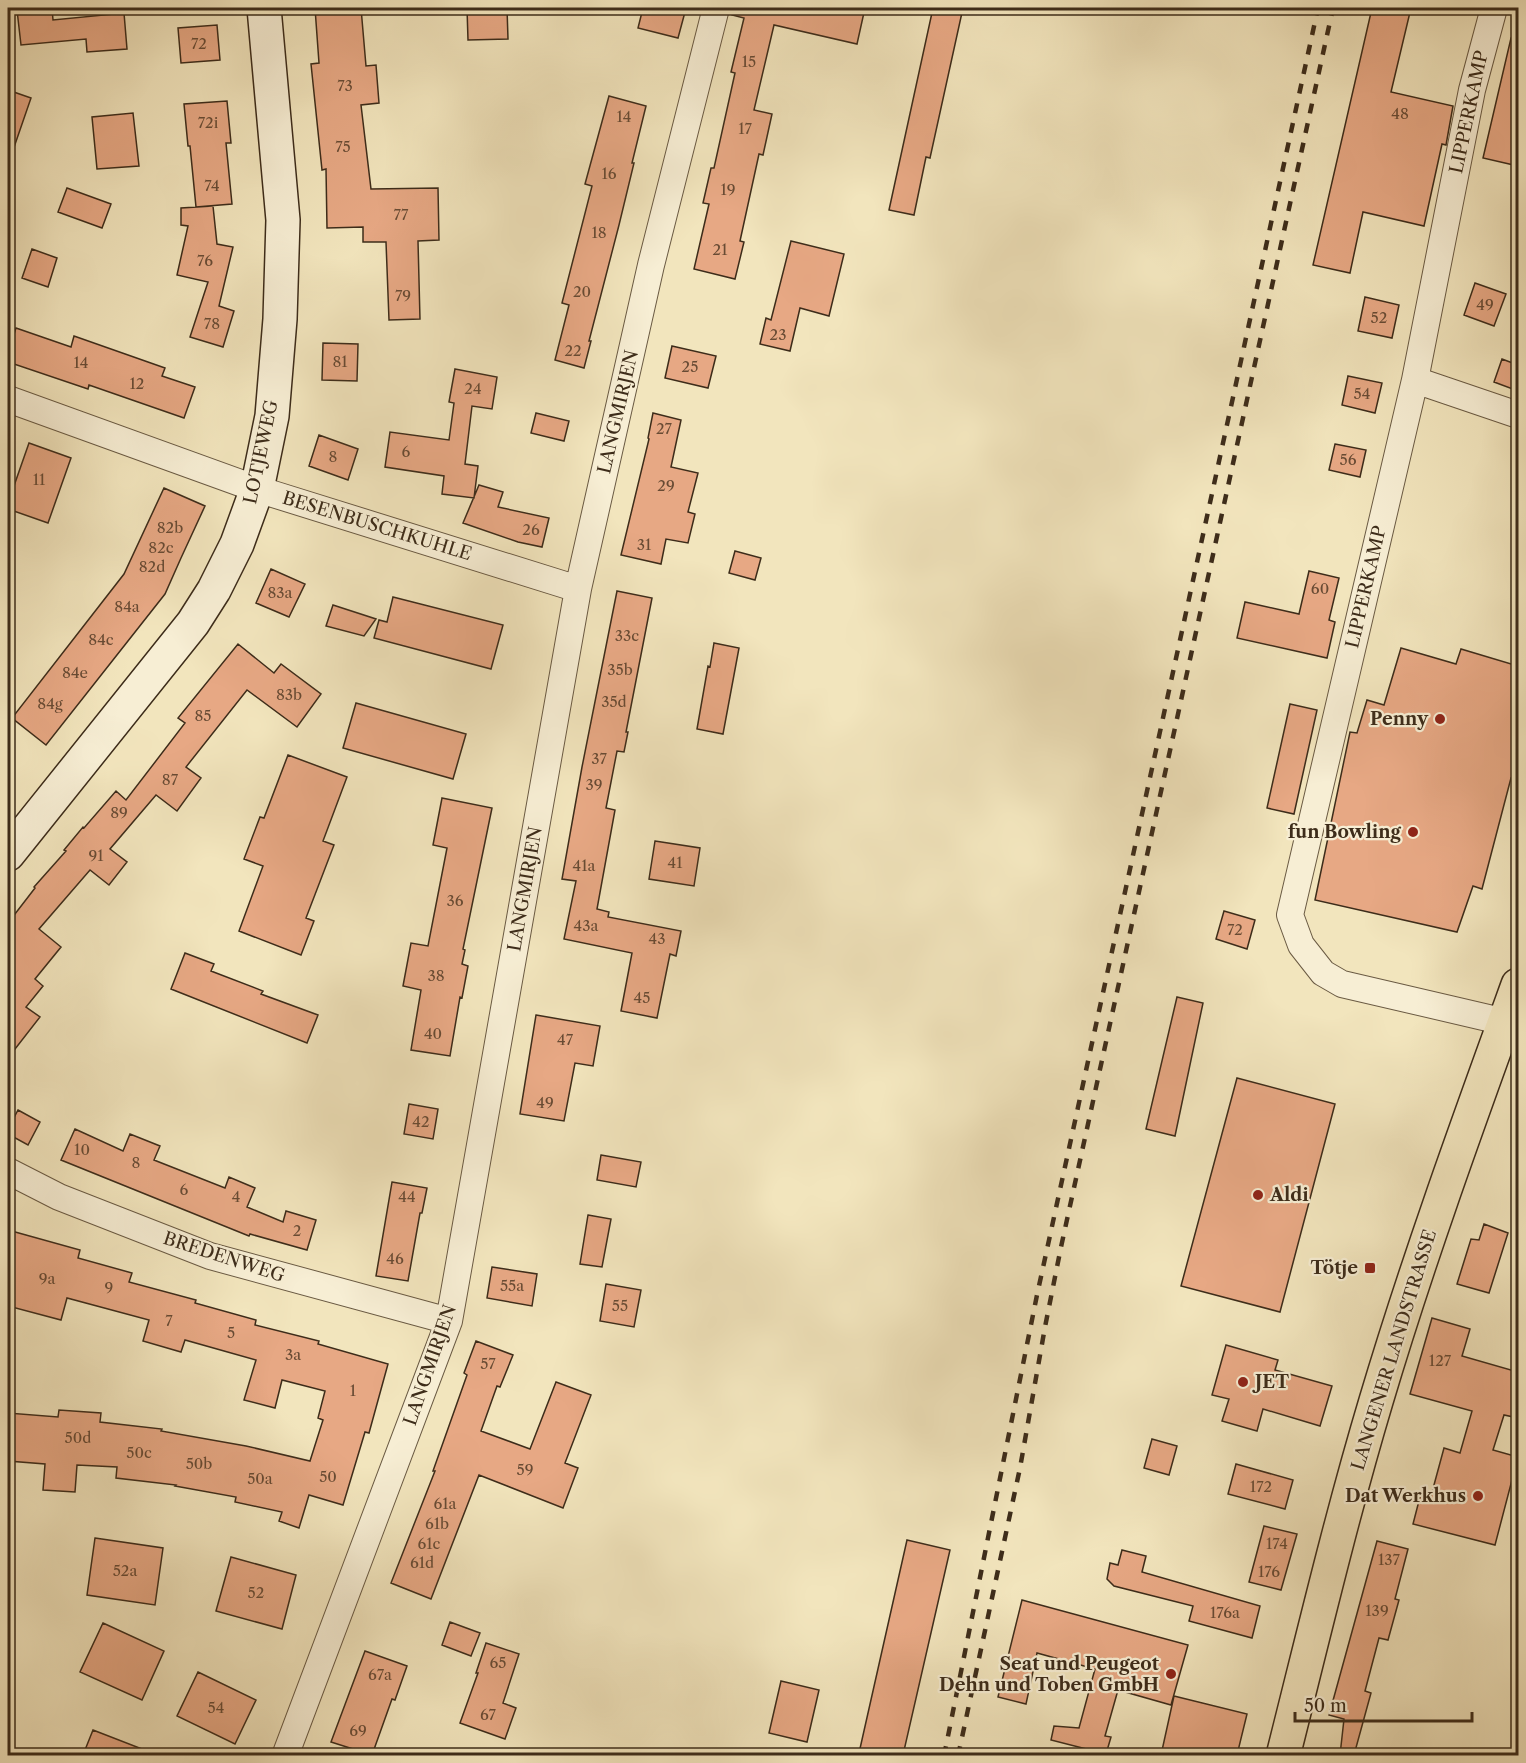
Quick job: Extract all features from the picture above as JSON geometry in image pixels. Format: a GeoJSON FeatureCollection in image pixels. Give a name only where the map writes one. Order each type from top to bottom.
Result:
{"type":"FeatureCollection","features":[{"type":"Feature","properties":{"kind":"main road","name":"LANGENER LANDSTRASSE"},"geometry":{"type":"LineString","coordinates":[[1283,1755],[1375,1404],[1459,1146],[1512,1023],[1518,985]]}},
{"type":"Feature","properties":{"kind":"street","name":"LOTJEWEG"},"geometry":{"type":"LineString","coordinates":[[8,854],[193,623],[214,590],[237,544],[257,489],[272,416],[280,319],[284,220],[264,8]]}},
{"type":"Feature","properties":{"kind":"street","name":"LANGMIRJEN"},"geometry":{"type":"LineString","coordinates":[[285,1755],[449,1321],[578,589],[651,265],[716,8]]}},
{"type":"Feature","properties":{"kind":"street","name":"LIPPERKAMP"},"geometry":{"type":"LineString","coordinates":[[1494,8],[1472,90],[1415,380],[1290,915],[1301,945],[1323,974],[1342,984],[1512,1023]]}},
{"type":"Feature","properties":{"kind":"street"},"geometry":{"type":"LineString","coordinates":[[1415,380],[1518,416]]}},
{"type":"Feature","properties":{"kind":"street","name":"BESENBUSCHKUHLE"},"geometry":{"type":"LineString","coordinates":[[8,399],[257,489],[578,589]]}},
{"type":"Feature","properties":{"kind":"street","name":"BREDENWEG"},"geometry":{"type":"LineString","coordinates":[[8,1171],[59,1197],[210,1256],[449,1321]]}},
{"type":"Feature","properties":{"kind":"building"},"geometry":{"type":"Polygon","coordinates":[[[52,8],[53,20],[124,13],[127,49],[87,52],[86,39],[21,45],[17,10],[52,8]]]}},
{"type":"Feature","properties":{"kind":"building"},"geometry":{"type":"Polygon","coordinates":[[[315,8],[361,8],[366,66],[376,65],[379,103],[361,105],[371,189],[438,188],[439,240],[418,241],[420,319],[389,320],[386,242],[363,242],[363,227],[327,228],[326,169],[322,170],[311,64],[319,63],[315,8]]]}},
{"type":"Feature","properties":{"kind":"building"},"geometry":{"type":"Polygon","coordinates":[[[467,8],[507,8],[508,39],[468,40],[467,8]]]}},
{"type":"Feature","properties":{"kind":"building"},"geometry":{"type":"Polygon","coordinates":[[[643,8],[667,8],[685,12],[678,38],[638,28],[643,8]]]}},
{"type":"Feature","properties":{"kind":"building"},"geometry":{"type":"Polygon","coordinates":[[[733,8],[865,8],[857,44],[774,25],[754,110],[772,114],[763,155],[759,154],[740,241],[744,242],[735,279],[694,269],[709,204],[703,203],[711,168],[714,168],[735,73],[731,72],[744,18],[732,15],[733,8]]]}},
{"type":"Feature","properties":{"kind":"building"},"geometry":{"type":"Polygon","coordinates":[[[933,8],[963,8],[930,158],[926,157],[914,215],[889,210],[933,8]]]}},
{"type":"Feature","properties":{"kind":"building"},"geometry":{"type":"Polygon","coordinates":[[[1372,8],[1411,8],[1391,92],[1453,106],[1446,145],[1442,144],[1424,226],[1363,212],[1350,273],[1313,265],[1372,8]]]}},
{"type":"Feature","properties":{"kind":"building"},"geometry":{"type":"Polygon","coordinates":[[[217,25],[220,60],[181,63],[178,28],[217,25]]]}},
{"type":"Feature","properties":{"kind":"building"},"geometry":{"type":"Polygon","coordinates":[[[1511,38],[1518,39],[1518,166],[1483,158],[1511,38]]]}},
{"type":"Feature","properties":{"kind":"building"},"geometry":{"type":"Polygon","coordinates":[[[8,90],[31,98],[11,156],[8,156],[8,90]]]}},
{"type":"Feature","properties":{"kind":"building"},"geometry":{"type":"Polygon","coordinates":[[[609,96],[646,106],[584,368],[555,360],[569,305],[562,303],[592,186],[585,184],[609,96]]]}},
{"type":"Feature","properties":{"kind":"building"},"geometry":{"type":"Polygon","coordinates":[[[227,101],[231,143],[226,143],[232,204],[196,207],[184,104],[227,101]]]}},
{"type":"Feature","properties":{"kind":"building"},"geometry":{"type":"Polygon","coordinates":[[[133,113],[139,166],[97,169],[92,117],[133,113]]]}},
{"type":"Feature","properties":{"kind":"building"},"geometry":{"type":"Polygon","coordinates":[[[67,188],[111,204],[102,228],[58,212],[67,188]]]}},
{"type":"Feature","properties":{"kind":"building"},"geometry":{"type":"Polygon","coordinates":[[[213,206],[217,244],[233,247],[219,306],[234,311],[223,347],[190,337],[208,282],[177,275],[188,226],[181,225],[181,208],[213,206]]]}},
{"type":"Feature","properties":{"kind":"building"},"geometry":{"type":"Polygon","coordinates":[[[791,241],[844,254],[829,316],[800,308],[790,351],[760,344],[766,318],[771,320],[791,241]]]}},
{"type":"Feature","properties":{"kind":"building"},"geometry":{"type":"Polygon","coordinates":[[[32,249],[57,258],[48,287],[22,278],[32,249]]]}},
{"type":"Feature","properties":{"kind":"building"},"geometry":{"type":"Polygon","coordinates":[[[1475,283],[1506,294],[1494,326],[1464,315],[1475,283]]]}},
{"type":"Feature","properties":{"kind":"building"},"geometry":{"type":"Polygon","coordinates":[[[1365,297],[1399,305],[1392,338],[1358,331],[1365,297]]]}},
{"type":"Feature","properties":{"kind":"building"},"geometry":{"type":"Polygon","coordinates":[[[16,328],[71,347],[74,336],[165,368],[162,376],[195,387],[184,418],[89,385],[88,389],[8,362],[8,353],[16,328]]]}},
{"type":"Feature","properties":{"kind":"building"},"geometry":{"type":"Polygon","coordinates":[[[323,343],[358,344],[357,381],[322,380],[323,343]]]}},
{"type":"Feature","properties":{"kind":"building"},"geometry":{"type":"Polygon","coordinates":[[[672,346],[716,356],[708,388],[665,378],[672,346]]]}},
{"type":"Feature","properties":{"kind":"building"},"geometry":{"type":"Polygon","coordinates":[[[1502,359],[1518,365],[1518,391],[1494,382],[1502,359]]]}},
{"type":"Feature","properties":{"kind":"building"},"geometry":{"type":"Polygon","coordinates":[[[455,369],[497,377],[492,409],[472,406],[465,464],[478,466],[474,498],[442,494],[444,476],[385,467],[390,432],[449,440],[454,403],[449,402],[455,369]]]}},
{"type":"Feature","properties":{"kind":"building"},"geometry":{"type":"Polygon","coordinates":[[[1348,376],[1382,383],[1375,413],[1342,405],[1348,376]]]}},
{"type":"Feature","properties":{"kind":"building"},"geometry":{"type":"Polygon","coordinates":[[[536,413],[569,421],[564,441],[531,433],[536,413]]]}},
{"type":"Feature","properties":{"kind":"building"},"geometry":{"type":"Polygon","coordinates":[[[653,413],[681,420],[671,467],[698,473],[688,512],[695,514],[688,543],[666,539],[661,564],[621,555],[649,439],[653,413]]]}},
{"type":"Feature","properties":{"kind":"building"},"geometry":{"type":"Polygon","coordinates":[[[319,435],[358,449],[348,480],[309,466],[319,435]]]}},
{"type":"Feature","properties":{"kind":"building"},"geometry":{"type":"Polygon","coordinates":[[[29,443],[71,458],[48,523],[8,509],[8,503],[29,443]]]}},
{"type":"Feature","properties":{"kind":"building"},"geometry":{"type":"Polygon","coordinates":[[[1335,444],[1366,450],[1360,477],[1329,470],[1335,444]]]}},
{"type":"Feature","properties":{"kind":"building"},"geometry":{"type":"Polygon","coordinates":[[[479,485],[503,492],[498,507],[549,518],[542,547],[518,542],[463,523],[479,485]]]}},
{"type":"Feature","properties":{"kind":"building"},"geometry":{"type":"Polygon","coordinates":[[[164,488],[205,506],[165,594],[46,745],[12,718],[124,574],[164,488]]]}},
{"type":"Feature","properties":{"kind":"building"},"geometry":{"type":"Polygon","coordinates":[[[735,551],[761,558],[755,580],[729,573],[735,551]]]}},
{"type":"Feature","properties":{"kind":"building"},"geometry":{"type":"Polygon","coordinates":[[[271,569],[305,584],[289,617],[256,603],[271,569]]]}},
{"type":"Feature","properties":{"kind":"building"},"geometry":{"type":"Polygon","coordinates":[[[1309,571],[1339,578],[1329,620],[1335,622],[1327,658],[1237,638],[1245,602],[1299,614],[1309,571]]]}},
{"type":"Feature","properties":{"kind":"building"},"geometry":{"type":"Polygon","coordinates":[[[617,591],[652,598],[624,752],[617,751],[606,808],[615,810],[597,909],[609,912],[608,917],[681,931],[676,956],[670,954],[657,1018],[621,1011],[632,953],[564,939],[576,881],[562,879],[617,591]]]}},
{"type":"Feature","properties":{"kind":"building"},"geometry":{"type":"Polygon","coordinates":[[[393,597],[503,625],[491,669],[374,638],[379,620],[387,622],[393,597]]]}},
{"type":"Feature","properties":{"kind":"building"},"geometry":{"type":"Polygon","coordinates":[[[333,605],[376,619],[364,636],[326,626],[333,605]]]}},
{"type":"Feature","properties":{"kind":"building"},"geometry":{"type":"Polygon","coordinates":[[[714,643],[739,648],[723,734],[697,729],[714,643]]]}},
{"type":"Feature","properties":{"kind":"building"},"geometry":{"type":"Polygon","coordinates":[[[238,644],[274,673],[281,664],[321,694],[297,727],[247,690],[186,767],[201,778],[177,811],[156,795],[110,849],[127,862],[109,885],[90,870],[39,929],[61,947],[35,979],[43,986],[26,1007],[40,1017],[8,1058],[8,923],[34,887],[66,851],[64,850],[116,791],[126,800],[185,723],[178,718],[238,644]]]}},
{"type":"Feature","properties":{"kind":"building","name":"fun Bowling"},"geometry":{"type":"Polygon","coordinates":[[[1401,648],[1456,664],[1461,649],[1518,666],[1518,780],[1511,778],[1482,889],[1473,886],[1457,932],[1315,900],[1350,732],[1357,733],[1367,700],[1384,705],[1401,648]]]}},
{"type":"Feature","properties":{"kind":"building"},"geometry":{"type":"Polygon","coordinates":[[[356,703],[466,734],[453,779],[343,748],[356,703]]]}},
{"type":"Feature","properties":{"kind":"building"},"geometry":{"type":"Polygon","coordinates":[[[1290,704],[1317,710],[1294,814],[1267,808],[1290,704]]]}},
{"type":"Feature","properties":{"kind":"building"},"geometry":{"type":"Polygon","coordinates":[[[288,755],[347,777],[323,841],[334,845],[306,918],[314,921],[301,955],[239,931],[263,866],[244,859],[260,817],[264,818],[288,755]]]}},
{"type":"Feature","properties":{"kind":"building"},"geometry":{"type":"Polygon","coordinates":[[[442,798],[492,808],[463,949],[465,950],[462,964],[468,966],[450,1056],[411,1050],[421,990],[403,986],[411,943],[428,946],[447,848],[433,845],[442,798]]]}},
{"type":"Feature","properties":{"kind":"building"},"geometry":{"type":"Polygon","coordinates":[[[655,841],[700,848],[694,886],[649,879],[655,841]]]}},
{"type":"Feature","properties":{"kind":"building"},"geometry":{"type":"Polygon","coordinates":[[[1224,911],[1255,920],[1247,949],[1216,939],[1224,911]]]}},
{"type":"Feature","properties":{"kind":"building"},"geometry":{"type":"Polygon","coordinates":[[[185,953],[214,964],[211,971],[263,991],[261,994],[318,1015],[307,1043],[171,989],[185,953]]]}},
{"type":"Feature","properties":{"kind":"building"},"geometry":{"type":"Polygon","coordinates":[[[1177,997],[1203,1003],[1175,1136],[1146,1129],[1177,997]]]}},
{"type":"Feature","properties":{"kind":"building"},"geometry":{"type":"Polygon","coordinates":[[[536,1015],[600,1026],[593,1066],[575,1063],[564,1121],[520,1114],[536,1015]]]}},
{"type":"Feature","properties":{"kind":"building","name":"Aldi"},"geometry":{"type":"Polygon","coordinates":[[[1237,1078],[1335,1104],[1280,1312],[1181,1286],[1237,1078]]]}},
{"type":"Feature","properties":{"kind":"building"},"geometry":{"type":"Polygon","coordinates":[[[409,1104],[438,1109],[433,1139],[404,1134],[409,1104]]]}},
{"type":"Feature","properties":{"kind":"building"},"geometry":{"type":"Polygon","coordinates":[[[18,1110],[40,1122],[28,1145],[8,1134],[8,1129],[18,1110]]]}},
{"type":"Feature","properties":{"kind":"building"},"geometry":{"type":"Polygon","coordinates":[[[75,1129],[123,1151],[130,1134],[160,1146],[154,1160],[225,1188],[229,1177],[255,1188],[247,1207],[283,1222],[286,1211],[316,1220],[307,1250],[250,1234],[249,1236],[61,1160],[75,1129]]]}},
{"type":"Feature","properties":{"kind":"building"},"geometry":{"type":"Polygon","coordinates":[[[601,1155],[641,1162],[636,1187],[597,1180],[601,1155]]]}},
{"type":"Feature","properties":{"kind":"building"},"geometry":{"type":"Polygon","coordinates":[[[392,1182],[427,1188],[422,1213],[420,1213],[408,1281],[376,1276],[392,1182]]]}},
{"type":"Feature","properties":{"kind":"building"},"geometry":{"type":"Polygon","coordinates":[[[588,1215],[611,1219],[602,1267],[580,1264],[588,1215]]]}},
{"type":"Feature","properties":{"kind":"building"},"geometry":{"type":"Polygon","coordinates":[[[1484,1224],[1508,1233],[1489,1293],[1457,1284],[1471,1239],[1479,1240],[1484,1224]]]}},
{"type":"Feature","properties":{"kind":"building"},"geometry":{"type":"Polygon","coordinates":[[[8,1230],[80,1250],[78,1258],[132,1273],[129,1282],[196,1300],[195,1303],[256,1320],[255,1325],[319,1341],[318,1344],[388,1364],[369,1433],[365,1432],[343,1505],[309,1495],[299,1528],[279,1521],[282,1512],[235,1502],[236,1497],[176,1485],[116,1478],[117,1467],[77,1465],[75,1492],[43,1490],[45,1464],[8,1461],[8,1413],[58,1417],[59,1410],[101,1413],[100,1422],[162,1429],[161,1431],[246,1446],[310,1461],[323,1420],[318,1418],[325,1391],[282,1380],[275,1408],[244,1400],[256,1360],[185,1340],[181,1352],[143,1341],[149,1320],[67,1298],[61,1320],[8,1306],[8,1230]]]}},
{"type":"Feature","properties":{"kind":"building"},"geometry":{"type":"Polygon","coordinates":[[[492,1267],[537,1274],[532,1306],[487,1298],[492,1267]]]}},
{"type":"Feature","properties":{"kind":"building"},"geometry":{"type":"Polygon","coordinates":[[[606,1284],[641,1290],[634,1327],[600,1321],[606,1284]]]}},
{"type":"Feature","properties":{"kind":"building"},"geometry":{"type":"Polygon","coordinates":[[[1432,1318],[1470,1329],[1462,1356],[1518,1372],[1518,1418],[1504,1415],[1493,1450],[1518,1457],[1495,1545],[1413,1524],[1421,1493],[1431,1496],[1444,1448],[1460,1453],[1472,1411],[1410,1394],[1432,1318]]]}},
{"type":"Feature","properties":{"kind":"building"},"geometry":{"type":"Polygon","coordinates":[[[476,1341],[513,1355],[500,1387],[497,1386],[481,1431],[530,1449],[556,1382],[591,1395],[565,1463],[578,1468],[563,1508],[479,1475],[431,1599],[391,1583],[435,1471],[433,1471],[467,1375],[464,1373],[476,1341]]]}},
{"type":"Feature","properties":{"kind":"building"},"geometry":{"type":"Polygon","coordinates":[[[1226,1345],[1278,1360],[1275,1370],[1332,1386],[1320,1426],[1263,1409],[1257,1431],[1222,1421],[1229,1399],[1212,1395],[1226,1345]]]}},
{"type":"Feature","properties":{"kind":"building"},"geometry":{"type":"Polygon","coordinates":[[[1152,1439],[1177,1446],[1169,1475],[1144,1468],[1152,1439]]]}},
{"type":"Feature","properties":{"kind":"building"},"geometry":{"type":"Polygon","coordinates":[[[1236,1464],[1293,1480],[1285,1509],[1228,1494],[1236,1464]]]}},
{"type":"Feature","properties":{"kind":"building"},"geometry":{"type":"Polygon","coordinates":[[[1264,1526],[1297,1534],[1281,1590],[1249,1582],[1264,1526]]]}},
{"type":"Feature","properties":{"kind":"building"},"geometry":{"type":"Polygon","coordinates":[[[95,1538],[163,1548],[155,1605],[87,1595],[95,1538]]]}},
{"type":"Feature","properties":{"kind":"building"},"geometry":{"type":"Polygon","coordinates":[[[907,1540],[950,1550],[903,1755],[859,1753],[907,1540]]]}},
{"type":"Feature","properties":{"kind":"building"},"geometry":{"type":"Polygon","coordinates":[[[1377,1541],[1408,1549],[1395,1599],[1399,1600],[1388,1640],[1379,1638],[1365,1691],[1371,1693],[1354,1755],[1340,1755],[1344,1719],[1329,1715],[1377,1541]]]}},
{"type":"Feature","properties":{"kind":"building"},"geometry":{"type":"Polygon","coordinates":[[[1122,1550],[1146,1556],[1142,1572],[1260,1606],[1252,1638],[1189,1621],[1193,1606],[1114,1586],[1107,1579],[1110,1563],[1118,1565],[1122,1550]]]}},
{"type":"Feature","properties":{"kind":"building"},"geometry":{"type":"Polygon","coordinates":[[[231,1557],[296,1575],[282,1629],[216,1611],[231,1557]]]}},
{"type":"Feature","properties":{"kind":"building"},"geometry":{"type":"Polygon","coordinates":[[[1022,1600],[1188,1645],[1171,1705],[1118,1690],[1105,1736],[1111,1737],[1106,1754],[1051,1740],[1054,1726],[1079,1728],[1095,1669],[1037,1653],[1026,1704],[998,1697],[1022,1600]]]}},
{"type":"Feature","properties":{"kind":"building"},"geometry":{"type":"Polygon","coordinates":[[[450,1622],[480,1633],[471,1656],[442,1645],[450,1622]]]}},
{"type":"Feature","properties":{"kind":"building"},"geometry":{"type":"Polygon","coordinates":[[[103,1623],[164,1651],[142,1700],[80,1672],[103,1623]]]}},
{"type":"Feature","properties":{"kind":"building"},"geometry":{"type":"Polygon","coordinates":[[[486,1643],[519,1654],[503,1703],[516,1708],[505,1739],[460,1723],[486,1643]]]}},
{"type":"Feature","properties":{"kind":"building"},"geometry":{"type":"Polygon","coordinates":[[[365,1651],[407,1666],[395,1700],[392,1699],[372,1755],[331,1742],[365,1651]]]}},
{"type":"Feature","properties":{"kind":"building"},"geometry":{"type":"Polygon","coordinates":[[[198,1672],[256,1700],[235,1744],[177,1716],[198,1672]]]}},
{"type":"Feature","properties":{"kind":"building"},"geometry":{"type":"Polygon","coordinates":[[[781,1681],[819,1690],[807,1742],[769,1733],[781,1681]]]}},
{"type":"Feature","properties":{"kind":"building"},"geometry":{"type":"Polygon","coordinates":[[[1174,1696],[1247,1714],[1237,1755],[1161,1755],[1174,1696]]]}},
{"type":"Feature","properties":{"kind":"building"},"geometry":{"type":"Polygon","coordinates":[[[93,1730],[155,1754],[155,1755],[83,1755],[93,1730]]]}},
{"type":"Feature","properties":{"kind":"railway"},"geometry":{"type":"LineString","coordinates":[[944,1756],[1037,1295],[1318,8]]}},
{"type":"Feature","properties":{"kind":"railway"},"geometry":{"type":"LineString","coordinates":[[958,1756],[1020,1468],[1061,1247],[1333,8]]}},
{"type":"Feature","properties":{"kind":"place","name":"Penny"},"geometry":{"type":"Point","coordinates":[1440,719]}},
{"type":"Feature","properties":{"kind":"place","name":"fun Bowling"},"geometry":{"type":"Point","coordinates":[1413,832]}},
{"type":"Feature","properties":{"kind":"place","name":"Aldi"},"geometry":{"type":"Point","coordinates":[1258,1195]}},
{"type":"Feature","properties":{"kind":"place","name":"Tötje"},"geometry":{"type":"Point","coordinates":[1370,1268]}},
{"type":"Feature","properties":{"kind":"place","name":"JET"},"geometry":{"type":"Point","coordinates":[1243,1382]}},
{"type":"Feature","properties":{"kind":"place","name":"Dat Werkhus"},"geometry":{"type":"Point","coordinates":[1478,1496]}},
{"type":"Feature","properties":{"kind":"place","name":"Seat und Peugeot Dehn und Toben GmbH"},"geometry":{"type":"Point","coordinates":[1171,1674]}}]}
